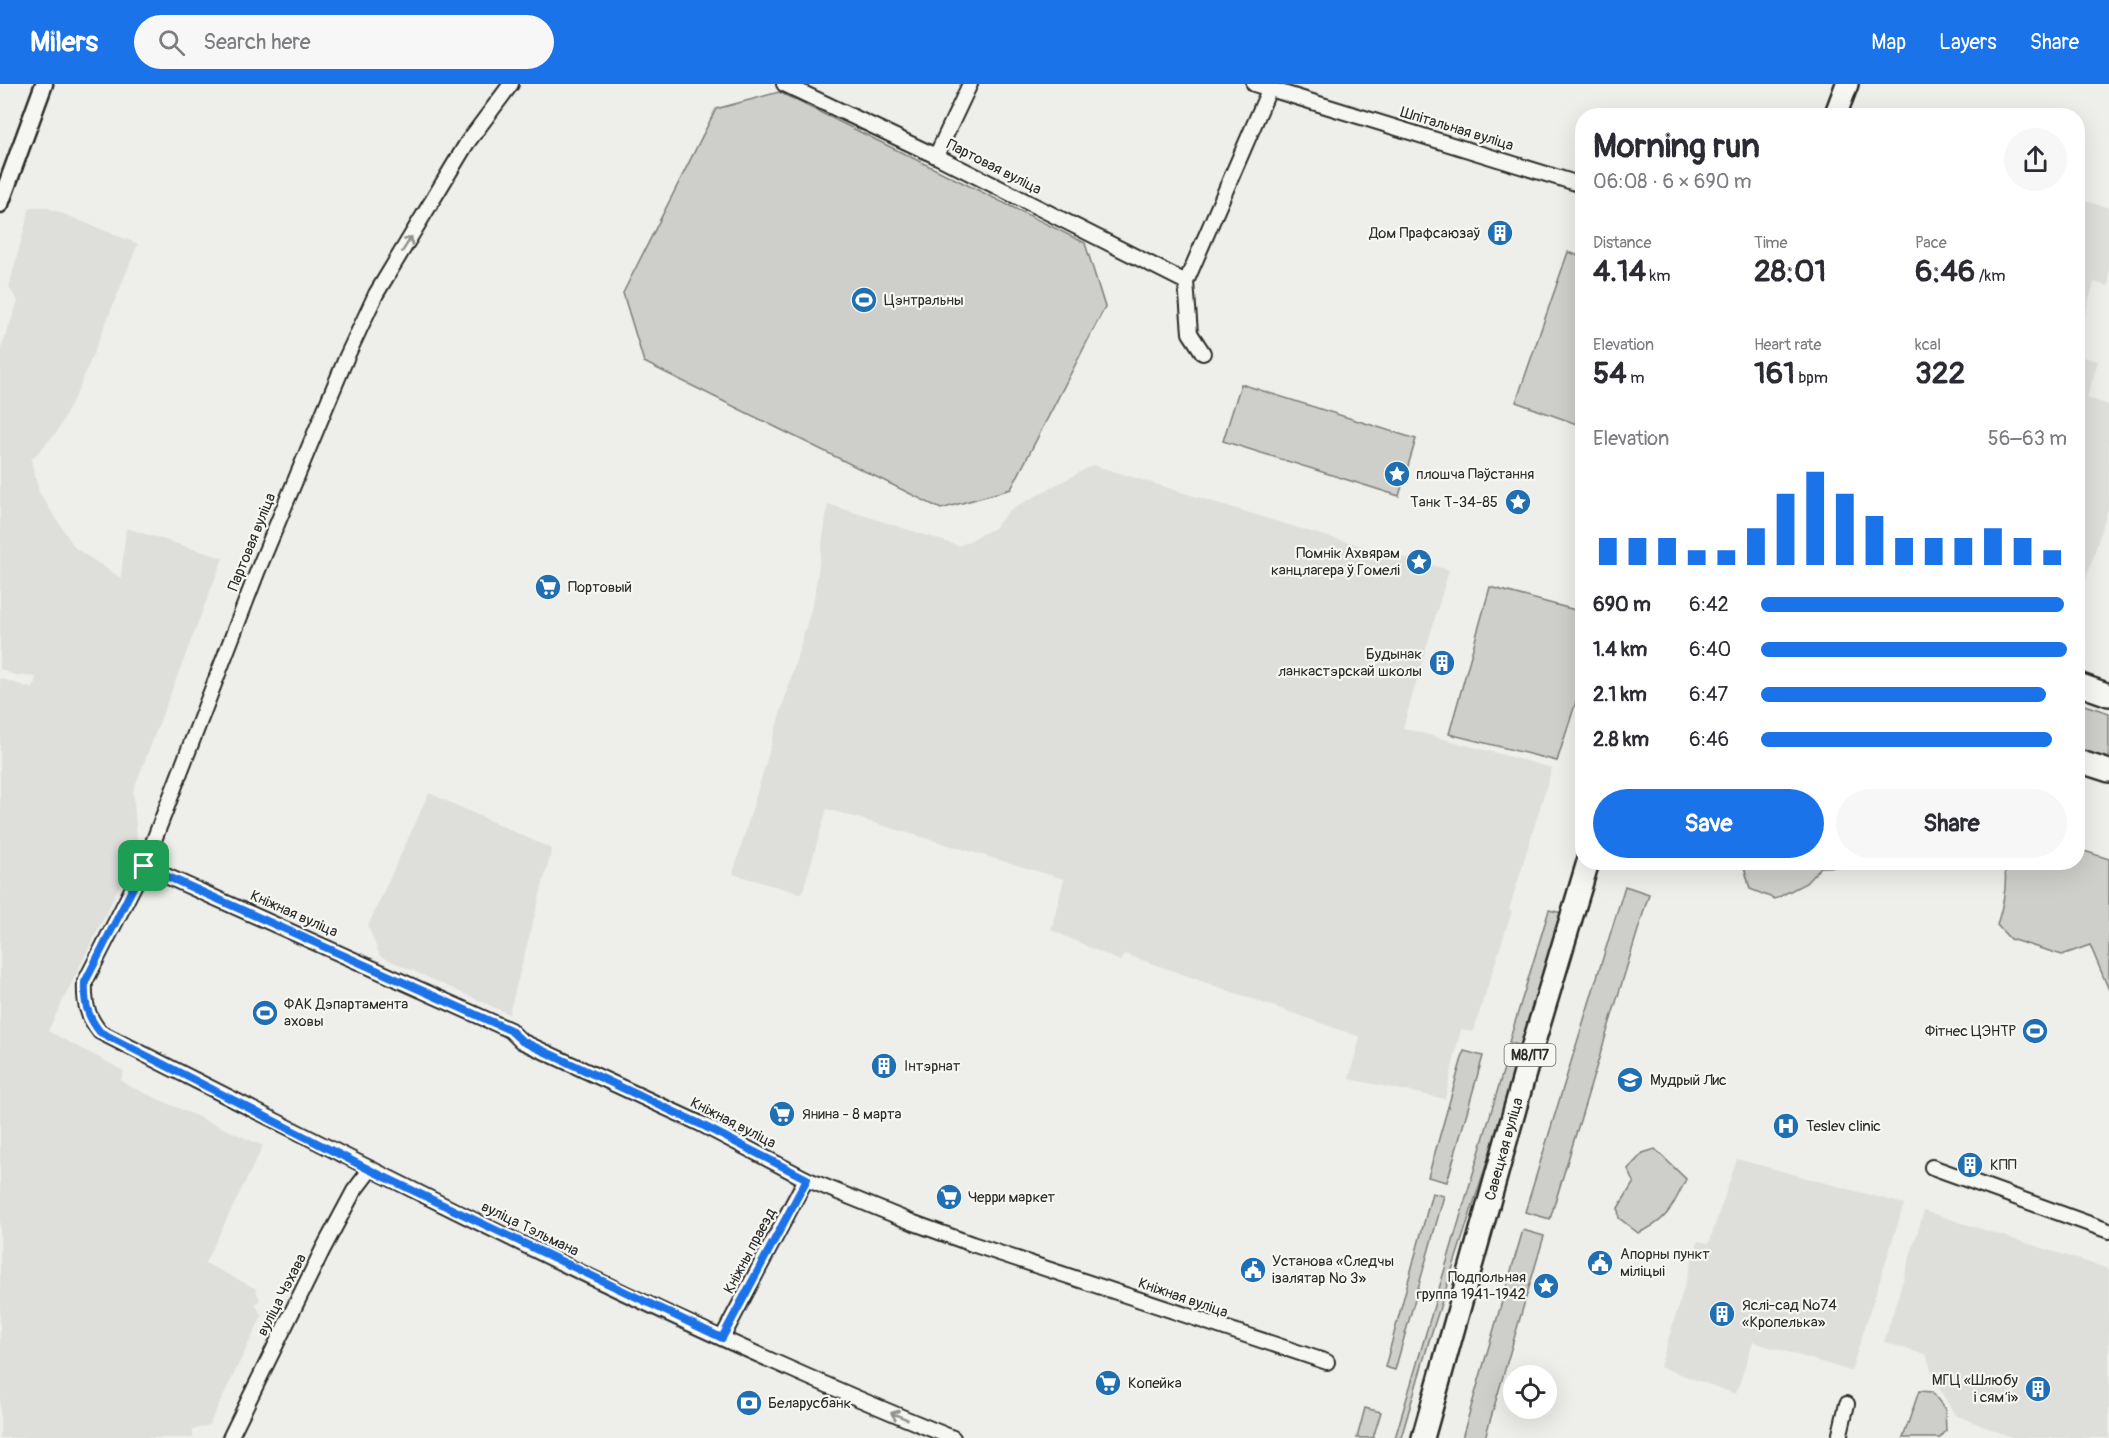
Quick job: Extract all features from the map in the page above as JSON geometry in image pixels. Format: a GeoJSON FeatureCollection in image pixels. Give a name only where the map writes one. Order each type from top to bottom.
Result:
{"type":"FeatureCollection","features":[{"type":"Feature","properties":{"kind":"main road"},"geometry":{"type":"LineString","coordinates":[[1838,108],[1847,84]]}},
{"type":"Feature","properties":{"kind":"main road"},"geometry":{"type":"LineString","coordinates":[[2085,686],[2109,695]]}},
{"type":"Feature","properties":{"kind":"main road"},"geometry":{"type":"LineString","coordinates":[[2085,763],[2109,771]]}},
{"type":"Feature","properties":{"kind":"main road","name":"Савецкая вуліца"},"geometry":{"type":"LineString","coordinates":[[1423,1438],[1530,1055],[1586,870]]}},
{"type":"Feature","properties":{"kind":"street"},"geometry":{"type":"LineString","coordinates":[[0,204],[44,84]]}},
{"type":"Feature","properties":{"kind":"street","name":"Партовая вуліца"},"geometry":{"type":"LineString","coordinates":[[100,1032],[88,1018],[84,998],[85,982],[144,866],[258,570],[375,294],[467,143],[511,84]]}},
{"type":"Feature","properties":{"kind":"street","name":"Партовая вуліца"},"geometry":{"type":"LineString","coordinates":[[784,84],[936,156],[1186,282]]}},
{"type":"Feature","properties":{"kind":"street"},"geometry":{"type":"LineString","coordinates":[[936,156],[970,84]]}},
{"type":"Feature","properties":{"kind":"street","name":"Шпітальная вуліца"},"geometry":{"type":"LineString","coordinates":[[1254,84],[1575,183]]}},
{"type":"Feature","properties":{"kind":"street"},"geometry":{"type":"LineString","coordinates":[[1203,353],[1190,333],[1186,282],[1269,90]]}},
{"type":"Feature","properties":{"kind":"street","name":"Кніжная вуліца"},"geometry":{"type":"LineString","coordinates":[[144,866],[510,1030],[522,1041],[700,1124],[807,1179],[914,1224],[1327,1362]]}},
{"type":"Feature","properties":{"kind":"street","name":"вуліца Тэльмана"},"geometry":{"type":"LineString","coordinates":[[100,1032],[370,1170],[722,1338],[864,1402],[953,1438]]}},
{"type":"Feature","properties":{"kind":"street"},"geometry":{"type":"LineString","coordinates":[[1932,1167],[2109,1231]]}},
{"type":"Feature","properties":{"kind":"street","name":"вуліца Чэхава"},"geometry":{"type":"LineString","coordinates":[[230,1438],[328,1239],[354,1191],[370,1170]]}},
{"type":"Feature","properties":{"kind":"street","name":"Кніжны праезд"},"geometry":{"type":"LineString","coordinates":[[722,1338],[807,1179]]}},
{"type":"Feature","properties":{"kind":"street"},"geometry":{"type":"LineString","coordinates":[[1839,1438],[1847,1404]]}},
{"type":"Feature","properties":{"kind":"shaded area","name":"Цэнтральны"},"geometry":{"type":"Polygon","coordinates":[[[779,92],[1085,243],[1105,307],[1011,489],[941,509],[644,362],[623,293],[716,109],[779,92]]]}},
{"type":"Feature","properties":{"kind":"shaded area"},"geometry":{"type":"Polygon","coordinates":[[[2085,201],[2109,208],[2109,286],[2094,282],[2085,314],[2085,201]]]}},
{"type":"Feature","properties":{"kind":"shaded area"},"geometry":{"type":"Polygon","coordinates":[[[30,207],[46,207],[138,244],[78,391],[57,432],[31,460],[39,492],[75,548],[121,578],[126,528],[223,558],[133,791],[138,848],[48,1031],[124,1071],[121,1080],[127,1085],[263,1146],[205,1263],[255,1288],[260,1300],[255,1304],[262,1316],[209,1425],[193,1430],[193,1438],[0,1438],[0,678],[33,689],[36,677],[15,675],[0,669],[0,351],[18,301],[9,287],[30,207]]]}},
{"type":"Feature","properties":{"kind":"shaded area"},"geometry":{"type":"Polygon","coordinates":[[[1568,252],[1575,254],[1575,423],[1516,402],[1568,252]]]}},
{"type":"Feature","properties":{"kind":"shaded area"},"geometry":{"type":"Polygon","coordinates":[[[2085,358],[2098,361],[2087,398],[2109,405],[2109,506],[2085,583],[2085,358]]]}},
{"type":"Feature","properties":{"kind":"shaded area"},"geometry":{"type":"Polygon","coordinates":[[[1241,384],[1416,439],[1399,496],[1223,441],[1241,384]]]}},
{"type":"Feature","properties":{"kind":"shaded area"},"geometry":{"type":"Polygon","coordinates":[[[1093,465],[1318,534],[1449,570],[1403,728],[1552,768],[1509,910],[1512,911],[1473,1032],[1461,1029],[1445,1099],[1349,1079],[1360,1037],[1125,954],[1120,961],[1051,930],[1064,879],[827,809],[802,894],[733,874],[814,599],[828,504],[959,546],[994,528],[1010,510],[1093,465]]]}},
{"type":"Feature","properties":{"kind":"shaded area"},"geometry":{"type":"Polygon","coordinates":[[[1490,587],[1575,610],[1575,705],[1557,761],[1449,734],[1490,587]]]}},
{"type":"Feature","properties":{"kind":"shaded area"},"geometry":{"type":"Polygon","coordinates":[[[2085,705],[2109,713],[2109,763],[2085,754],[2085,705]]]}},
{"type":"Feature","properties":{"kind":"shaded area"},"geometry":{"type":"Polygon","coordinates":[[[429,793],[552,849],[509,1014],[380,956],[368,926],[429,793]]]}},
{"type":"Feature","properties":{"kind":"shaded area"},"geometry":{"type":"Polygon","coordinates":[[[2085,851],[2109,859],[2109,990],[2090,945],[2062,955],[2010,939],[1997,925],[2004,870],[2085,870],[2085,851]]]}},
{"type":"Feature","properties":{"kind":"shaded area"},"geometry":{"type":"Polygon","coordinates":[[[1745,870],[1818,870],[1806,883],[1775,899],[1750,889],[1745,870]]]}},
{"type":"Feature","properties":{"kind":"shaded area"},"geometry":{"type":"Polygon","coordinates":[[[1625,886],[1649,894],[1550,1219],[1525,1212],[1625,886]]]}},
{"type":"Feature","properties":{"kind":"shaded area"},"geometry":{"type":"Polygon","coordinates":[[[1549,910],[1562,913],[1522,1046],[1509,1042],[1549,910]]]}},
{"type":"Feature","properties":{"kind":"shaded area"},"geometry":{"type":"Polygon","coordinates":[[[1464,1051],[1483,1056],[1447,1182],[1428,1177],[1464,1051]]]}},
{"type":"Feature","properties":{"kind":"shaded area"},"geometry":{"type":"Polygon","coordinates":[[[1507,1058],[1519,1063],[1429,1341],[1401,1438],[1395,1438],[1507,1058]]]}},
{"type":"Feature","properties":{"kind":"shaded area"},"geometry":{"type":"Polygon","coordinates":[[[1655,1149],[1686,1179],[1673,1205],[1663,1218],[1638,1233],[1619,1218],[1618,1208],[1634,1182],[1628,1169],[1643,1153],[1655,1149]]]}},
{"type":"Feature","properties":{"kind":"shaded area"},"geometry":{"type":"Polygon","coordinates":[[[1737,1159],[1904,1204],[1851,1371],[1753,1342],[1736,1394],[1660,1367],[1698,1241],[1709,1243],[1737,1159]]]}},
{"type":"Feature","properties":{"kind":"shaded area"},"geometry":{"type":"Polygon","coordinates":[[[1432,1193],[1444,1196],[1395,1370],[1385,1367],[1432,1193]]]}},
{"type":"Feature","properties":{"kind":"shaded area"},"geometry":{"type":"Polygon","coordinates":[[[1924,1211],[2109,1269],[2109,1438],[2014,1438],[1955,1415],[1936,1383],[1926,1355],[1884,1342],[1924,1211]]]}},
{"type":"Feature","properties":{"kind":"shaded area"},"geometry":{"type":"Polygon","coordinates":[[[1523,1230],[1544,1236],[1506,1365],[1503,1365],[1503,1376],[1485,1438],[1462,1438],[1523,1230]]]}},
{"type":"Feature","properties":{"kind":"shaded area"},"geometry":{"type":"Polygon","coordinates":[[[1919,1391],[1932,1392],[1945,1409],[1946,1431],[1940,1438],[1903,1438],[1919,1391]]]}},
{"type":"Feature","properties":{"kind":"shaded area"},"geometry":{"type":"Polygon","coordinates":[[[1365,1408],[1381,1412],[1373,1438],[1357,1438],[1365,1408]]]}},
{"type":"Feature","properties":{"kind":"place","name":"Дом Прафсаюзаў"},"geometry":{"type":"Point","coordinates":[1500,233]}},
{"type":"Feature","properties":{"kind":"place","name":"Цэнтральны"},"geometry":{"type":"Point","coordinates":[864,300]}},
{"type":"Feature","properties":{"kind":"place","name":"плошча Паўстання"},"geometry":{"type":"Point","coordinates":[1397,474]}},
{"type":"Feature","properties":{"kind":"place","name":"Танк Т-34-85"},"geometry":{"type":"Point","coordinates":[1518,502]}},
{"type":"Feature","properties":{"kind":"place","name":"Помнік Ахвярам канцлагера ў Гомелі"},"geometry":{"type":"Point","coordinates":[1419,562]}},
{"type":"Feature","properties":{"kind":"place","name":"Портовый"},"geometry":{"type":"Point","coordinates":[548,587]}},
{"type":"Feature","properties":{"kind":"place","name":"Будынак ланкастэрскай школы"},"geometry":{"type":"Point","coordinates":[1442,663]}},
{"type":"Feature","properties":{"kind":"place","name":"ФАК Дэпартамента аховы"},"geometry":{"type":"Point","coordinates":[265,1013]}},
{"type":"Feature","properties":{"kind":"place","name":"Фітнес ЦЭНТР"},"geometry":{"type":"Point","coordinates":[2035,1031]}},
{"type":"Feature","properties":{"kind":"place","name":"Інтэрнат"},"geometry":{"type":"Point","coordinates":[884,1066]}},
{"type":"Feature","properties":{"kind":"place","name":"Мудрый Лис"},"geometry":{"type":"Point","coordinates":[1630,1080]}},
{"type":"Feature","properties":{"kind":"place","name":"Янина - 8 марта"},"geometry":{"type":"Point","coordinates":[782,1114]}},
{"type":"Feature","properties":{"kind":"place","name":"Teslev clinic"},"geometry":{"type":"Point","coordinates":[1786,1126]}},
{"type":"Feature","properties":{"kind":"place","name":"КПП"},"geometry":{"type":"Point","coordinates":[1970,1165]}},
{"type":"Feature","properties":{"kind":"place","name":"Черри маркет"},"geometry":{"type":"Point","coordinates":[949,1197]}},
{"type":"Feature","properties":{"kind":"place","name":"Апорны пункт міліцыі"},"geometry":{"type":"Point","coordinates":[1600,1263]}},
{"type":"Feature","properties":{"kind":"place","name":"Установа «Следчы ізалятар № 3»"},"geometry":{"type":"Point","coordinates":[1253,1270]}},
{"type":"Feature","properties":{"kind":"place","name":"Подпольная группа 1941-1942"},"geometry":{"type":"Point","coordinates":[1546,1286]}},
{"type":"Feature","properties":{"kind":"place","name":"Яслі-сад №74 «Кропелька»"},"geometry":{"type":"Point","coordinates":[1722,1314]}},
{"type":"Feature","properties":{"kind":"place","name":"Копейка"},"geometry":{"type":"Point","coordinates":[1108,1383]}},
{"type":"Feature","properties":{"kind":"place","name":"МГЦ «Шлюбу і сямʼі»"},"geometry":{"type":"Point","coordinates":[2038,1389]}},
{"type":"Feature","properties":{"kind":"place","name":"Беларусбанк"},"geometry":{"type":"Point","coordinates":[749,1403]}},
{"type":"Feature","properties":{"kind":"route"},"geometry":{"type":"LineString","coordinates":[[144,866],[510,1030],[522,1041],[700,1124],[807,1179],[722,1338],[370,1170],[100,1032],[88,1018],[84,998],[85,982],[144,866]]}}]}
